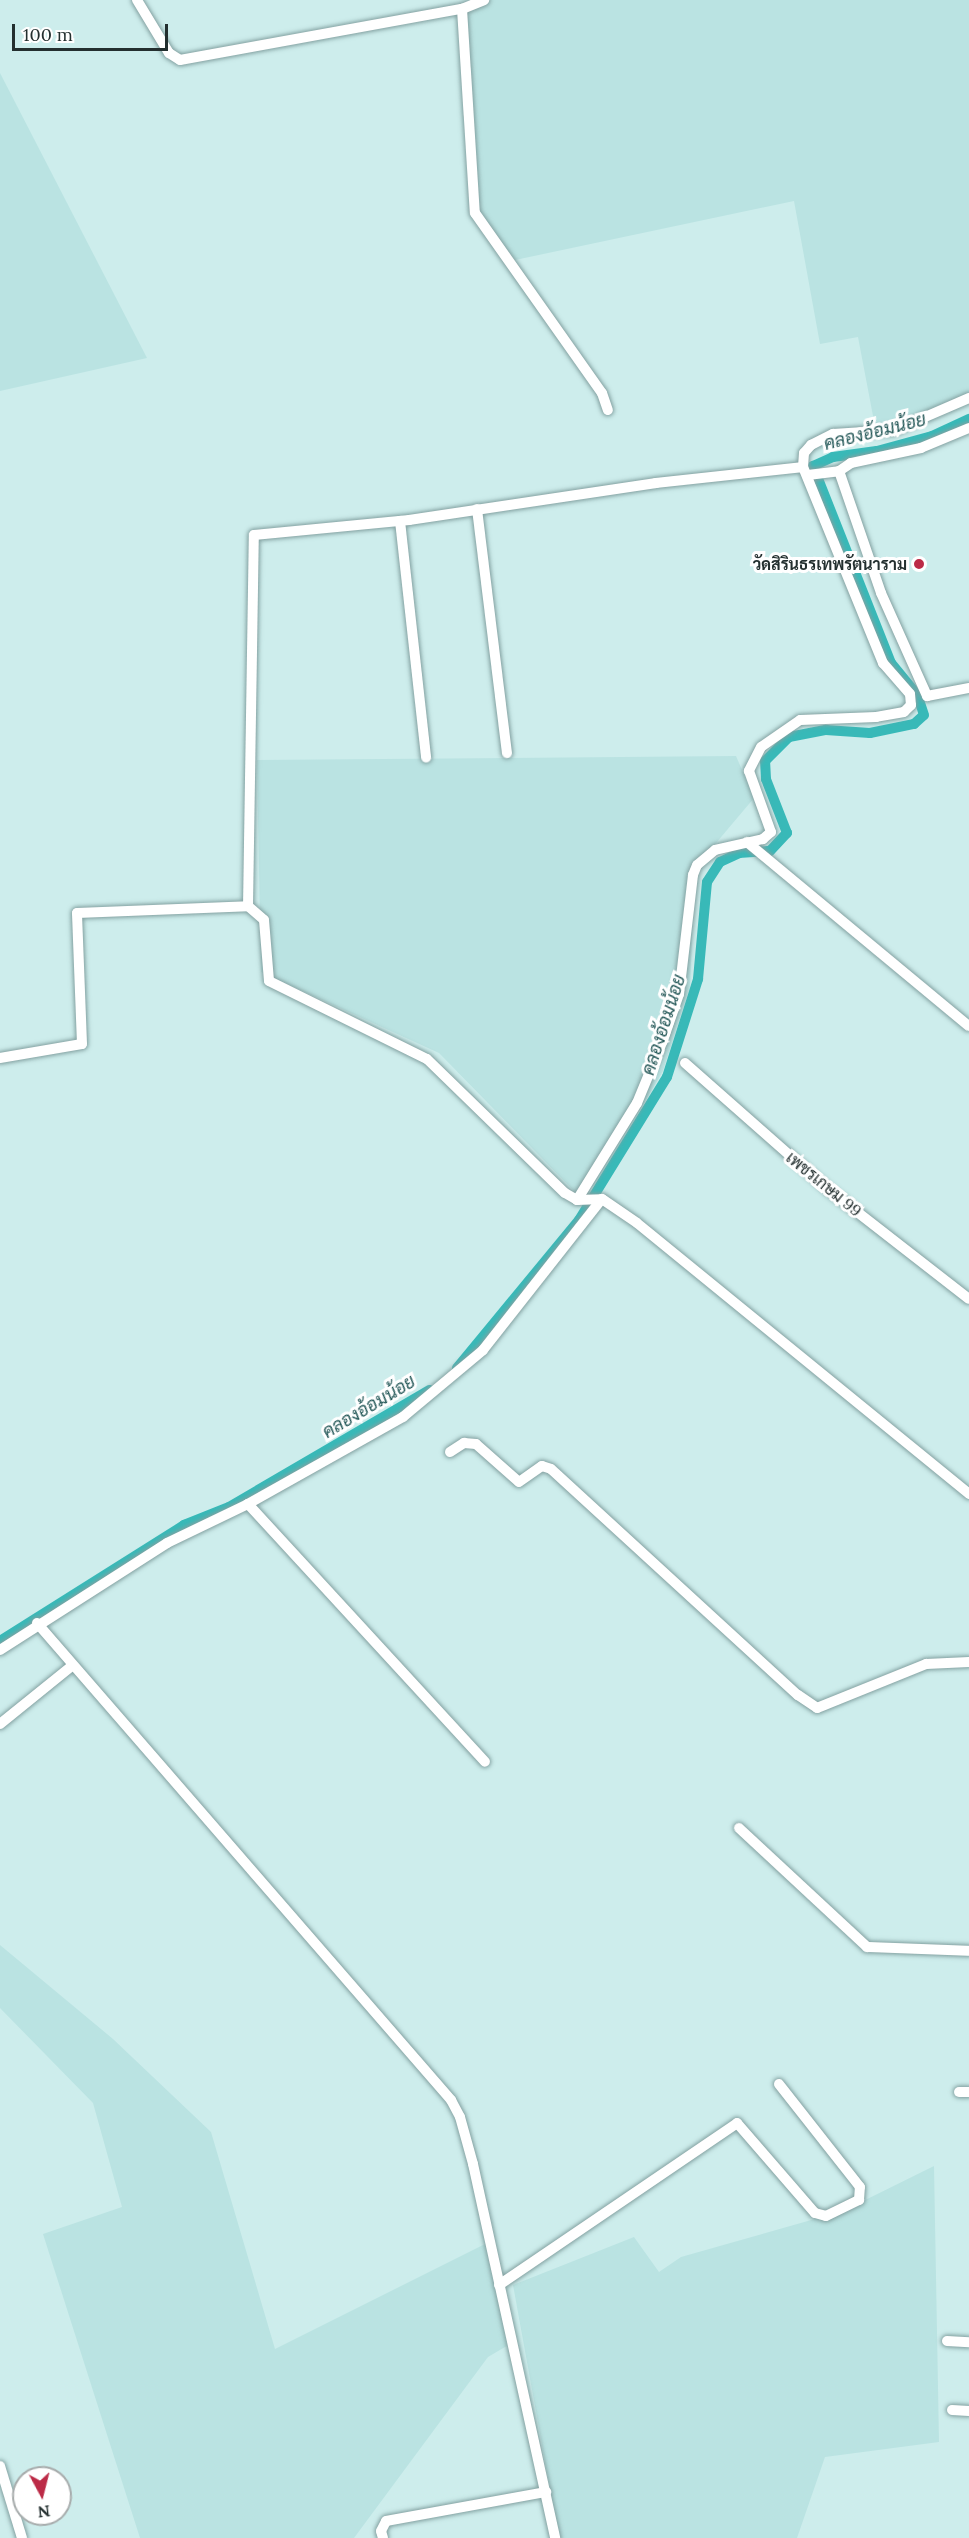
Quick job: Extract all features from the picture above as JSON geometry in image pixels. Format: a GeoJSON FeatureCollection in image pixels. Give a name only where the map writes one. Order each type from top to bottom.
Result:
{"type":"FeatureCollection","features":[{"type":"Feature","properties":{"kind":"street"},"geometry":{"type":"LineString","coordinates":[[137,0],[169,54],[180,60],[462,9],[484,0]]}},
{"type":"Feature","properties":{"kind":"street"},"geometry":{"type":"LineString","coordinates":[[462,9],[475,213],[602,393],[608,410]]}},
{"type":"Feature","properties":{"kind":"street"},"geometry":{"type":"LineString","coordinates":[[806,466],[833,434],[895,430],[969,398]]}},
{"type":"Feature","properties":{"kind":"street"},"geometry":{"type":"LineString","coordinates":[[248,906],[254,535],[400,520],[806,466],[834,472],[851,463],[921,448],[969,428]]}},
{"type":"Feature","properties":{"kind":"street"},"geometry":{"type":"LineString","coordinates":[[579,1200],[637,1102],[663,1040],[679,994],[693,875],[698,865],[715,850],[748,844],[763,839],[771,832],[749,771],[761,747],[774,735],[800,720],[876,717],[904,712],[911,705],[910,694],[883,663],[806,466]]}},
{"type":"Feature","properties":{"kind":"street"},"geometry":{"type":"LineString","coordinates":[[834,472],[881,593],[927,696],[969,688]]}},
{"type":"Feature","properties":{"kind":"street"},"geometry":{"type":"LineString","coordinates":[[477,509],[507,753]]}},
{"type":"Feature","properties":{"kind":"street"},"geometry":{"type":"LineString","coordinates":[[400,520],[426,758]]}},
{"type":"Feature","properties":{"kind":"street"},"geometry":{"type":"LineString","coordinates":[[748,844],[969,1026]]}},
{"type":"Feature","properties":{"kind":"street"},"geometry":{"type":"LineString","coordinates":[[0,1058],[82,1044],[77,913],[248,906],[264,920],[269,981],[427,1059],[557,1186],[579,1200],[599,1199],[637,1223],[969,1494]]}},
{"type":"Feature","properties":{"kind":"street","name":"เพชรเกษม 99"},"geometry":{"type":"LineString","coordinates":[[685,1063],[829,1190],[969,1299]]}},
{"type":"Feature","properties":{"kind":"street"},"geometry":{"type":"LineString","coordinates":[[0,1650],[37,1623],[167,1543],[248,1504],[394,1423],[456,1376],[483,1350],[599,1199]]}},
{"type":"Feature","properties":{"kind":"street"},"geometry":{"type":"LineString","coordinates":[[450,1452],[464,1443],[476,1444],[519,1482],[542,1466],[551,1469],[798,1695],[817,1707],[926,1664],[969,1662]]}},
{"type":"Feature","properties":{"kind":"street"},"geometry":{"type":"LineString","coordinates":[[248,1504],[485,1762]]}},
{"type":"Feature","properties":{"kind":"street"},"geometry":{"type":"LineString","coordinates":[[37,1623],[451,2100],[469,2147],[555,2538]]}},
{"type":"Feature","properties":{"kind":"street"},"geometry":{"type":"LineString","coordinates":[[0,1724],[72,1666]]}},
{"type":"Feature","properties":{"kind":"street"},"geometry":{"type":"LineString","coordinates":[[739,1828],[867,1947],[969,1951]]}},
{"type":"Feature","properties":{"kind":"street"},"geometry":{"type":"LineString","coordinates":[[499,2285],[734,2123],[742,2125],[816,2213],[826,2216],[859,2200],[860,2187],[779,2084]]}},
{"type":"Feature","properties":{"kind":"street"},"geometry":{"type":"LineString","coordinates":[[947,2341],[969,2342]]}},
{"type":"Feature","properties":{"kind":"street"},"geometry":{"type":"LineString","coordinates":[[952,2410],[969,2410]]}},
{"type":"Feature","properties":{"kind":"street"},"geometry":{"type":"LineString","coordinates":[[0,2466],[22,2538]]}},
{"type":"Feature","properties":{"kind":"street"},"geometry":{"type":"LineString","coordinates":[[383,2538],[386,2521],[546,2492]]}},
{"type":"Feature","properties":{"kind":"shaded area"},"geometry":{"type":"Polygon","coordinates":[[[484,0],[969,0],[969,394],[877,437],[858,337],[820,344],[794,201],[515,260],[480,216],[467,11],[484,0]]]}},
{"type":"Feature","properties":{"kind":"shaded area"},"geometry":{"type":"Polygon","coordinates":[[[0,73],[147,358],[0,391],[0,73]]]}},
{"type":"Feature","properties":{"kind":"shaded area"},"geometry":{"type":"Polygon","coordinates":[[[736,756],[754,798],[695,868],[690,987],[663,1071],[597,1184],[578,1195],[439,1053],[261,972],[257,760],[736,756]]]}},
{"type":"Feature","properties":{"kind":"shaded area"},"geometry":{"type":"Polygon","coordinates":[[[0,1945],[113,2039],[211,2132],[275,2349],[487,2243],[510,2344],[488,2357],[354,2538],[140,2538],[43,2234],[122,2207],[93,2103],[0,2008],[0,1945]]]}},
{"type":"Feature","properties":{"kind":"shaded area"},"geometry":{"type":"Polygon","coordinates":[[[934,2166],[939,2442],[825,2457],[797,2538],[559,2538],[513,2285],[634,2237],[659,2272],[681,2257],[843,2211],[934,2166]]]}},
{"type":"Feature","properties":{"kind":"waterway","name":"คลองอ้อมน้อย"},"geometry":{"type":"LineString","coordinates":[[457,1368],[579,1220],[667,1077],[698,979],[707,882],[720,862],[739,853],[770,851],[787,833],[766,779],[765,761],[789,737],[826,730],[870,733],[914,724],[924,715],[918,696],[891,663],[813,466],[833,457],[877,451],[932,436],[969,419]]}},
{"type":"Feature","properties":{"kind":"waterway","name":"คลองอ้อมน้อย"},"geometry":{"type":"LineString","coordinates":[[0,1641],[184,1525],[229,1507],[429,1390]]}},
{"type":"Feature","properties":{"kind":"place","name":"วัดสิรินธรเทพรัตนาราม"},"geometry":{"type":"Point","coordinates":[919,564]}}]}
